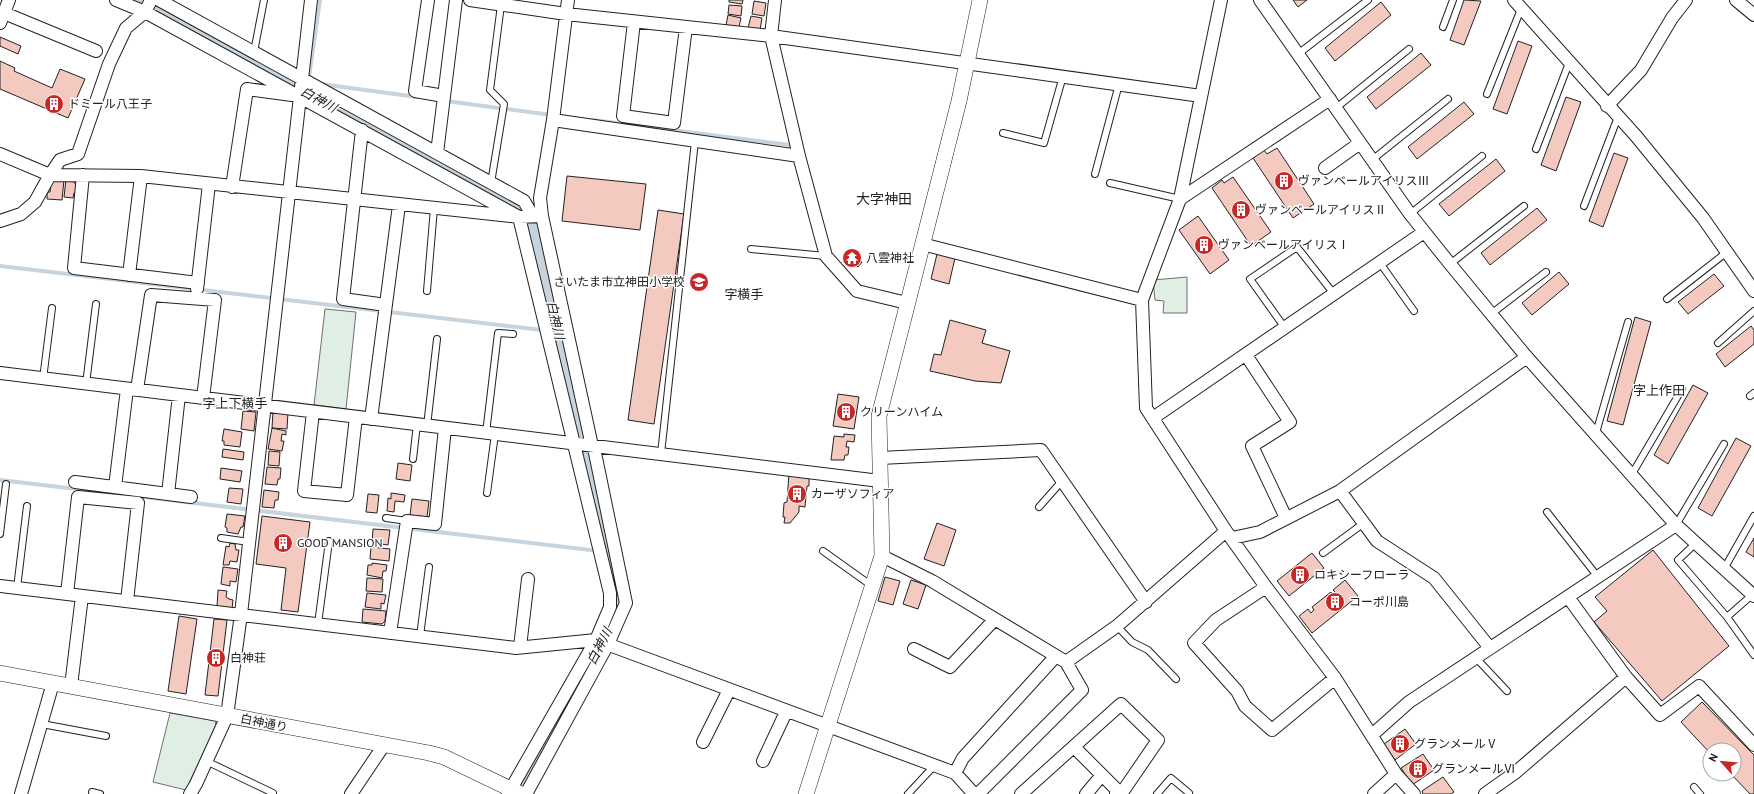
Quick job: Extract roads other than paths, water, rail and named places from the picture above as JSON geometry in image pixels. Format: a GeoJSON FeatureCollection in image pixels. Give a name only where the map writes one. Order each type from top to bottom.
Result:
{"type":"FeatureCollection","features":[{"type":"Feature","properties":{"kind":"street"},"geometry":{"type":"LineString","coordinates":[[9,0],[2,18],[96,51]]}},
{"type":"Feature","properties":{"kind":"street"},"geometry":{"type":"LineString","coordinates":[[116,0],[145,12],[519,217],[610,593],[610,607],[602,642],[516,792]]}},
{"type":"Feature","properties":{"kind":"street"},"geometry":{"type":"LineString","coordinates":[[0,221],[21,214],[35,202],[60,160],[78,154],[113,57],[126,28],[145,12],[151,0]]}},
{"type":"Feature","properties":{"kind":"street"},"geometry":{"type":"LineString","coordinates":[[159,0],[177,3],[254,52],[524,201],[537,216]]}},
{"type":"Feature","properties":{"kind":"street"},"geometry":{"type":"LineString","coordinates":[[190,794],[227,716],[241,614],[311,0]]}},
{"type":"Feature","properties":{"kind":"street"},"geometry":{"type":"LineString","coordinates":[[428,0],[415,91],[444,96]]}},
{"type":"Feature","properties":{"kind":"street"},"geometry":{"type":"LineString","coordinates":[[437,154],[456,0]]}},
{"type":"Feature","properties":{"kind":"street"},"geometry":{"type":"LineString","coordinates":[[470,0],[506,3],[566,14],[771,36],[1201,96]]}},
{"type":"Feature","properties":{"kind":"street"},"geometry":{"type":"LineString","coordinates":[[516,792],[626,603],[594,448],[592,446],[537,216],[553,120],[568,0]]}},
{"type":"Feature","properties":{"kind":"street"},"geometry":{"type":"LineString","coordinates":[[775,0],[771,36],[799,156],[826,256],[857,291],[907,303]]}},
{"type":"Feature","properties":{"kind":"street"},"geometry":{"type":"LineString","coordinates":[[806,794],[882,556],[879,416],[959,101],[980,0]]}},
{"type":"Feature","properties":{"kind":"street"},"geometry":{"type":"LineString","coordinates":[[1221,0],[1180,199],[1142,300],[1146,408],[1229,535],[1266,587],[1335,678],[1396,774],[1414,794]]}},
{"type":"Feature","properties":{"kind":"street"},"geometry":{"type":"LineString","coordinates":[[1607,106],[1641,70],[1672,18],[1686,0]]}},
{"type":"Feature","properties":{"kind":"street"},"geometry":{"type":"LineString","coordinates":[[1736,0],[1754,15]]}},
{"type":"Feature","properties":{"kind":"street"},"geometry":{"type":"LineString","coordinates":[[1263,1],[1298,54],[1410,214],[1450,264],[1528,357],[1676,525],[1753,596]]}},
{"type":"Feature","properties":{"kind":"street"},"geometry":{"type":"LineString","coordinates":[[1517,5],[1607,106],[1636,136],[1698,212],[1754,291]]}},
{"type":"Feature","properties":{"kind":"street"},"geometry":{"type":"LineString","coordinates":[[634,22],[623,116],[674,123],[686,27]]}},
{"type":"Feature","properties":{"kind":"street"},"geometry":{"type":"LineString","coordinates":[[232,187],[247,89],[300,96]]}},
{"type":"Feature","properties":{"kind":"street"},"geometry":{"type":"LineString","coordinates":[[1180,199],[1333,103]]}},
{"type":"Feature","properties":{"kind":"street"},"geometry":{"type":"LineString","coordinates":[[553,120],[799,156]]}},
{"type":"Feature","properties":{"kind":"street"},"geometry":{"type":"LineString","coordinates":[[362,130],[343,299],[386,305]]}},
{"type":"Feature","properties":{"kind":"street"},"geometry":{"type":"LineString","coordinates":[[1325,168],[1360,143]]}},
{"type":"Feature","properties":{"kind":"street"},"geometry":{"type":"LineString","coordinates":[[0,154],[50,175],[141,176],[399,205],[519,217],[537,216]]}},
{"type":"Feature","properties":{"kind":"street"},"geometry":{"type":"LineString","coordinates":[[83,175],[74,268],[198,283]]}},
{"type":"Feature","properties":{"kind":"street"},"geometry":{"type":"LineString","coordinates":[[129,275],[141,176]]}},
{"type":"Feature","properties":{"kind":"street"},"geometry":{"type":"LineString","coordinates":[[196,299],[209,184]]}},
{"type":"Feature","properties":{"kind":"street"},"geometry":{"type":"LineString","coordinates":[[371,419],[399,205]]}},
{"type":"Feature","properties":{"kind":"street"},"geometry":{"type":"LineString","coordinates":[[1153,418],[1424,232]]}},
{"type":"Feature","properties":{"kind":"street"},"geometry":{"type":"LineString","coordinates":[[922,244],[1142,300]]}},
{"type":"Feature","properties":{"kind":"street"},"geometry":{"type":"LineString","coordinates":[[115,487],[151,295],[215,300],[203,398]]}},
{"type":"Feature","properties":{"kind":"street"},"geometry":{"type":"LineString","coordinates":[[1246,354],[1290,422],[1252,446],[1286,518]]}},
{"type":"Feature","properties":{"kind":"street"},"geometry":{"type":"LineString","coordinates":[[1066,662],[1118,626],[1229,535],[1260,532],[1340,491],[1528,357]]}},
{"type":"Feature","properties":{"kind":"street"},"geometry":{"type":"LineString","coordinates":[[0,373],[880,481]]}},
{"type":"Feature","properties":{"kind":"street"},"geometry":{"type":"LineString","coordinates":[[168,494],[179,395]]}},
{"type":"Feature","properties":{"kind":"street"},"geometry":{"type":"LineString","coordinates":[[313,412],[304,491],[347,495],[356,417]]}},
{"type":"Feature","properties":{"kind":"street"},"geometry":{"type":"LineString","coordinates":[[390,632],[407,521],[435,524],[445,428]]}},
{"type":"Feature","properties":{"kind":"street"},"geometry":{"type":"LineString","coordinates":[[880,458],[1041,450],[1146,602]]}},
{"type":"Feature","properties":{"kind":"street"},"geometry":{"type":"LineString","coordinates":[[75,482],[191,497]]}},
{"type":"Feature","properties":{"kind":"street"},"geometry":{"type":"LineString","coordinates":[[99,499],[100,485]]}},
{"type":"Feature","properties":{"kind":"street"},"geometry":{"type":"LineString","coordinates":[[1340,491],[1377,541],[1434,578],[1490,648]]}},
{"type":"Feature","properties":{"kind":"street"},"geometry":{"type":"LineString","coordinates":[[67,594],[78,497],[138,503],[127,601]]}},
{"type":"Feature","properties":{"kind":"street"},"geometry":{"type":"LineString","coordinates":[[1372,735],[1409,702],[1676,525]]}},
{"type":"Feature","properties":{"kind":"street"},"geometry":{"type":"LineString","coordinates":[[882,556],[932,581],[1066,662],[1082,690],[978,794]]}},
{"type":"Feature","properties":{"kind":"street"},"geometry":{"type":"LineString","coordinates":[[520,647],[528,579]]}},
{"type":"Feature","properties":{"kind":"street"},"geometry":{"type":"LineString","coordinates":[[0,586],[520,647],[602,642],[786,712],[955,773],[974,794]]}},
{"type":"Feature","properties":{"kind":"street"},"geometry":{"type":"LineString","coordinates":[[1266,587],[1216,620],[1194,643],[1237,691],[1245,706],[1272,730],[1335,678]]}},
{"type":"Feature","properties":{"kind":"street"},"geometry":{"type":"LineString","coordinates":[[71,686],[82,596]]}},
{"type":"Feature","properties":{"kind":"street"},"geometry":{"type":"LineString","coordinates":[[1568,597],[1626,677],[1660,715],[1699,686],[1754,745]]}},
{"type":"Feature","properties":{"kind":"street"},"geometry":{"type":"LineString","coordinates":[[914,650],[950,667],[995,619]]}},
{"type":"Feature","properties":{"kind":"street"},"geometry":{"type":"LineString","coordinates":[[955,773],[963,758],[1056,656]]}},
{"type":"Feature","properties":{"kind":"street","name":"白神通り"},"geometry":{"type":"LineString","coordinates":[[0,673],[444,757],[516,792]]}},
{"type":"Feature","properties":{"kind":"street"},"geometry":{"type":"LineString","coordinates":[[1485,794],[1516,772],[1626,677]]}},
{"type":"Feature","properties":{"kind":"street"},"geometry":{"type":"LineString","coordinates":[[22,794],[53,683]]}},
{"type":"Feature","properties":{"kind":"street"},"geometry":{"type":"LineString","coordinates":[[703,742],[729,690]]}},
{"type":"Feature","properties":{"kind":"street"},"geometry":{"type":"LineString","coordinates":[[1021,794],[1121,704],[1158,740],[1121,794]]}},
{"type":"Feature","properties":{"kind":"street"},"geometry":{"type":"LineString","coordinates":[[763,761],[786,712]]}},
{"type":"Feature","properties":{"kind":"street"},"geometry":{"type":"LineString","coordinates":[[351,794],[384,745]]}},
{"type":"Feature","properties":{"kind":"street"},"geometry":{"type":"LineString","coordinates":[[1074,747],[1116,789],[1116,794]]}},
{"type":"Feature","properties":{"kind":"street"},"geometry":{"type":"LineString","coordinates":[[1374,794],[1396,774]]}},
{"type":"Feature","properties":{"kind":"street"},"geometry":{"type":"LineString","coordinates":[[1086,794],[1102,775]]}},
{"type":"Feature","properties":{"kind":"lane"},"geometry":{"type":"LineString","coordinates":[[254,52],[264,0]]}},
{"type":"Feature","properties":{"kind":"lane"},"geometry":{"type":"LineString","coordinates":[[1298,54],[1368,0]]}},
{"type":"Feature","properties":{"kind":"lane"},"geometry":{"type":"LineString","coordinates":[[1443,27],[1453,0]]}},
{"type":"Feature","properties":{"kind":"lane"},"geometry":{"type":"LineString","coordinates":[[491,183],[504,104],[490,90],[506,3]]}},
{"type":"Feature","properties":{"kind":"lane"},"geometry":{"type":"LineString","coordinates":[[1486,94],[1517,5]]}},
{"type":"Feature","properties":{"kind":"lane"},"geometry":{"type":"LineString","coordinates":[[1333,103],[1409,49]]}},
{"type":"Feature","properties":{"kind":"lane"},"geometry":{"type":"LineString","coordinates":[[1536,149],[1569,63]]}},
{"type":"Feature","properties":{"kind":"lane"},"geometry":{"type":"LineString","coordinates":[[1003,133],[1044,143],[1063,76]]}},
{"type":"Feature","properties":{"kind":"lane"},"geometry":{"type":"LineString","coordinates":[[1095,174],[1119,84]]}},
{"type":"Feature","properties":{"kind":"lane"},"geometry":{"type":"LineString","coordinates":[[1372,160],[1448,99]]}},
{"type":"Feature","properties":{"kind":"lane"},"geometry":{"type":"LineString","coordinates":[[1584,206],[1616,122],[1619,119]]}},
{"type":"Feature","properties":{"kind":"lane"},"geometry":{"type":"LineString","coordinates":[[660,454],[695,141]]}},
{"type":"Feature","properties":{"kind":"lane"},"geometry":{"type":"LineString","coordinates":[[1410,214],[1482,156]]}},
{"type":"Feature","properties":{"kind":"lane"},"geometry":{"type":"LineString","coordinates":[[1110,183],[1180,199]]}},
{"type":"Feature","properties":{"kind":"lane"},"geometry":{"type":"LineString","coordinates":[[1450,264],[1524,206]]}},
{"type":"Feature","properties":{"kind":"lane"},"geometry":{"type":"LineString","coordinates":[[427,291],[434,208]]}},
{"type":"Feature","properties":{"kind":"lane"},"geometry":{"type":"LineString","coordinates":[[1285,328],[1250,279],[1297,247],[1334,294]]}},
{"type":"Feature","properties":{"kind":"lane"},"geometry":{"type":"LineString","coordinates":[[751,249],[826,256]]}},
{"type":"Feature","properties":{"kind":"lane"},"geometry":{"type":"LineString","coordinates":[[1666,299],[1726,252]]}},
{"type":"Feature","properties":{"kind":"lane"},"geometry":{"type":"LineString","coordinates":[[1380,263],[1414,311]]}},
{"type":"Feature","properties":{"kind":"lane"},"geometry":{"type":"LineString","coordinates":[[1492,314],[1546,272]]}},
{"type":"Feature","properties":{"kind":"lane"},"geometry":{"type":"LineString","coordinates":[[86,384],[96,304]]}},
{"type":"Feature","properties":{"kind":"lane"},"geometry":{"type":"LineString","coordinates":[[43,379],[52,308]]}},
{"type":"Feature","properties":{"kind":"lane"},"geometry":{"type":"LineString","coordinates":[[1718,343],[1754,311]]}},
{"type":"Feature","properties":{"kind":"lane"},"geometry":{"type":"LineString","coordinates":[[1596,433],[1628,322]]}},
{"type":"Feature","properties":{"kind":"lane"},"geometry":{"type":"LineString","coordinates":[[486,493],[498,333],[514,334]]}},
{"type":"Feature","properties":{"kind":"lane"},"geometry":{"type":"LineString","coordinates":[[413,459],[422,425],[437,339]]}},
{"type":"Feature","properties":{"kind":"lane"},"geometry":{"type":"LineString","coordinates":[[1632,474],[1682,389]]}},
{"type":"Feature","properties":{"kind":"lane"},"geometry":{"type":"LineString","coordinates":[[1676,525],[1724,444]]}},
{"type":"Feature","properties":{"kind":"lane"},"geometry":{"type":"LineString","coordinates":[[1039,507],[1062,481]]}},
{"type":"Feature","properties":{"kind":"lane"},"geometry":{"type":"LineString","coordinates":[[0,534],[6,484]]}},
{"type":"Feature","properties":{"kind":"lane"},"geometry":{"type":"LineString","coordinates":[[17,588],[26,506]]}},
{"type":"Feature","properties":{"kind":"lane"},"geometry":{"type":"LineString","coordinates":[[1548,512],[1598,577]]}},
{"type":"Feature","properties":{"kind":"lane"},"geometry":{"type":"LineString","coordinates":[[1724,569],[1754,516]]}},
{"type":"Feature","properties":{"kind":"lane"},"geometry":{"type":"LineString","coordinates":[[386,518],[407,521]]}},
{"type":"Feature","properties":{"kind":"lane"},"geometry":{"type":"LineString","coordinates":[[1323,553],[1364,523]]}},
{"type":"Feature","properties":{"kind":"lane"},"geometry":{"type":"LineString","coordinates":[[221,538],[249,542]]}},
{"type":"Feature","properties":{"kind":"lane"},"geometry":{"type":"LineString","coordinates":[[318,624],[329,541]]}},
{"type":"Feature","properties":{"kind":"lane"},"geometry":{"type":"LineString","coordinates":[[1696,543],[1678,560],[1727,617],[1754,655]]}},
{"type":"Feature","properties":{"kind":"lane"},"geometry":{"type":"LineString","coordinates":[[823,551],[873,587]]}},
{"type":"Feature","properties":{"kind":"lane"},"geometry":{"type":"LineString","coordinates":[[420,636],[429,567]]}},
{"type":"Feature","properties":{"kind":"lane"},"geometry":{"type":"LineString","coordinates":[[1727,617],[1753,596]]}},
{"type":"Feature","properties":{"kind":"lane"},"geometry":{"type":"LineString","coordinates":[[1118,626],[1132,642],[1148,650],[1176,679]]}},
{"type":"Feature","properties":{"kind":"lane"},"geometry":{"type":"LineString","coordinates":[[1476,658],[1507,691]]}},
{"type":"Feature","properties":{"kind":"lane"},"geometry":{"type":"LineString","coordinates":[[42,724],[106,736]]}},
{"type":"Feature","properties":{"kind":"lane"},"geometry":{"type":"LineString","coordinates":[[206,761],[273,793]]}},
{"type":"Feature","properties":{"kind":"lane"},"geometry":{"type":"LineString","coordinates":[[908,794],[934,766]]}},
{"type":"Feature","properties":{"kind":"lane"},"geometry":{"type":"LineString","coordinates":[[1156,794],[1171,778],[1188,793]]}},
{"type":"Feature","properties":{"kind":"lane"},"geometry":{"type":"LineString","coordinates":[[1694,787],[1700,794]]}},
{"type":"Feature","properties":{"kind":"lane"},"geometry":{"type":"LineString","coordinates":[[92,792],[100,794]]}},
{"type":"Feature","properties":{"kind":"waterway","name":"白神川"},"geometry":{"type":"LineString","coordinates":[[139,0],[269,69],[527,213],[536,232],[579,424],[593,496],[618,597],[613,618],[590,664],[517,794]]}},
{"type":"Feature","properties":{"kind":"waterway"},"geometry":{"type":"LineString","coordinates":[[307,91],[320,0]]}},
{"type":"Feature","properties":{"kind":"waterway"},"geometry":{"type":"LineString","coordinates":[[321,84],[417,97]]}},
{"type":"Feature","properties":{"kind":"waterway"},"geometry":{"type":"LineString","coordinates":[[446,101],[552,115]]}},
{"type":"Feature","properties":{"kind":"waterway"},"geometry":{"type":"LineString","coordinates":[[593,120],[790,145]]}},
{"type":"Feature","properties":{"kind":"waterway"},"geometry":{"type":"LineString","coordinates":[[0,266],[559,332]]}},
{"type":"Feature","properties":{"kind":"waterway"},"geometry":{"type":"LineString","coordinates":[[0,480],[607,552]]}},
{"type":"Feature","properties":{"kind":"place","name":"ドミール八王子"},"geometry":{"type":"Point","coordinates":[54,104]}},
{"type":"Feature","properties":{"kind":"place","name":"ヴァンベールアイリスⅢ"},"geometry":{"type":"Point","coordinates":[1284,181]}},
{"type":"Feature","properties":{"kind":"place","name":"ヴァンベールアイリスⅡ"},"geometry":{"type":"Point","coordinates":[1241,210]}},
{"type":"Feature","properties":{"kind":"place","name":"ヴァンベールアイリスⅠ"},"geometry":{"type":"Point","coordinates":[1204,245]}},
{"type":"Feature","properties":{"kind":"place","name":"八雲神社"},"geometry":{"type":"Point","coordinates":[852,258]}},
{"type":"Feature","properties":{"kind":"place","name":"さいたま市立神田小学校"},"geometry":{"type":"Point","coordinates":[699,282]}},
{"type":"Feature","properties":{"kind":"place","name":"クリーンハイム"},"geometry":{"type":"Point","coordinates":[846,412]}},
{"type":"Feature","properties":{"kind":"place","name":"カーザソフィア"},"geometry":{"type":"Point","coordinates":[797,494]}},
{"type":"Feature","properties":{"kind":"place","name":"GOOD MANSION"},"geometry":{"type":"Point","coordinates":[283,543]}},
{"type":"Feature","properties":{"kind":"place","name":"ロキシーフローラ"},"geometry":{"type":"Point","coordinates":[1300,575]}},
{"type":"Feature","properties":{"kind":"place","name":"コーポ川島"},"geometry":{"type":"Point","coordinates":[1335,602]}},
{"type":"Feature","properties":{"kind":"place","name":"白神荘"},"geometry":{"type":"Point","coordinates":[216,658]}},
{"type":"Feature","properties":{"kind":"place","name":"グランメールⅤ"},"geometry":{"type":"Point","coordinates":[1400,744]}},
{"type":"Feature","properties":{"kind":"place","name":"グランメールⅥ"},"geometry":{"type":"Point","coordinates":[1418,769]}},
{"type":"Feature","properties":{"kind":"district","name":"大字神田"},"geometry":{"type":"Point","coordinates":[884,199]}},
{"type":"Feature","properties":{"kind":"district","name":"字横手"},"geometry":{"type":"Point","coordinates":[744,294]}},
{"type":"Feature","properties":{"kind":"district","name":"字上作田"},"geometry":{"type":"Point","coordinates":[1659,390]}},
{"type":"Feature","properties":{"kind":"district","name":"字上下横手"},"geometry":{"type":"Point","coordinates":[235,403]}}]}
